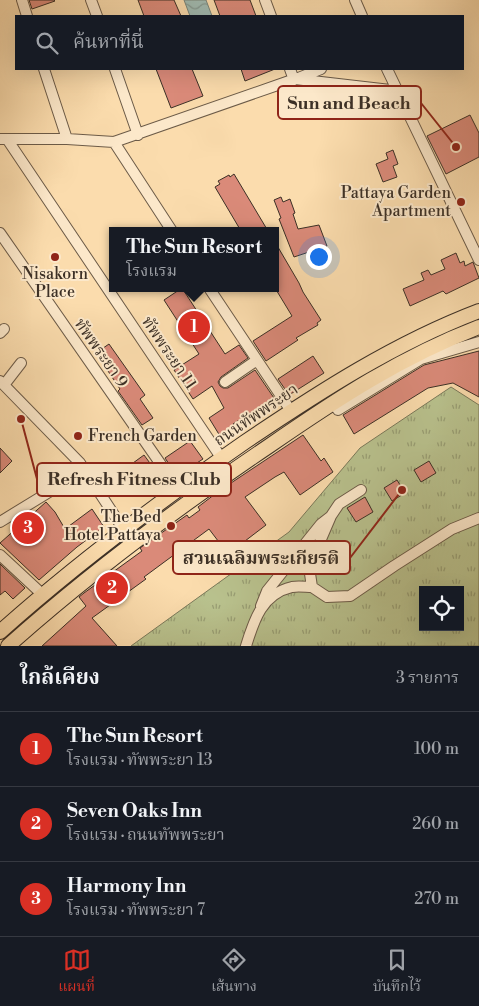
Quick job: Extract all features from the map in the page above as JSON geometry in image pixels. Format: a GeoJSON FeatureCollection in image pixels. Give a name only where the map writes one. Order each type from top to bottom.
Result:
{"type":"FeatureCollection","features":[{"type":"Feature","properties":{"kind":"main road","name":"ถนนทัพพระยา"},"geometry":{"type":"LineString","coordinates":[[0,632],[42,594],[178,489],[222,458],[291,412],[391,351],[445,324],[479,311]]}},
{"type":"Feature","properties":{"kind":"main road","name":"ถนนทัพพระยา"},"geometry":{"type":"LineString","coordinates":[[8,646],[137,538],[231,471],[333,402],[398,363],[449,338],[479,327]]}},
{"type":"Feature","properties":{"kind":"street"},"geometry":{"type":"LineString","coordinates":[[22,0],[27,15]]}},
{"type":"Feature","properties":{"kind":"street"},"geometry":{"type":"LineString","coordinates":[[91,0],[97,15]]}},
{"type":"Feature","properties":{"kind":"street"},"geometry":{"type":"LineString","coordinates":[[265,0],[271,15]]}},
{"type":"Feature","properties":{"kind":"street"},"geometry":{"type":"LineString","coordinates":[[355,0],[362,15]]}},
{"type":"Feature","properties":{"kind":"street"},"geometry":{"type":"LineString","coordinates":[[44,70],[67,139]]}},
{"type":"Feature","properties":{"kind":"street"},"geometry":{"type":"LineString","coordinates":[[115,70],[138,135]]}},
{"type":"Feature","properties":{"kind":"street"},"geometry":{"type":"LineString","coordinates":[[290,70],[295,79]]}},
{"type":"Feature","properties":{"kind":"street"},"geometry":{"type":"LineString","coordinates":[[4,139],[67,139],[114,142],[318,70]]}},
{"type":"Feature","properties":{"kind":"street"},"geometry":{"type":"LineString","coordinates":[[388,70],[479,260]]}},
{"type":"Feature","properties":{"kind":"street"},"geometry":{"type":"LineString","coordinates":[[295,79],[399,91]]}},
{"type":"Feature","properties":{"kind":"street","name":"ทัพพระยา 11"},"geometry":{"type":"LineString","coordinates":[[4,139],[222,458]]}},
{"type":"Feature","properties":{"kind":"street"},"geometry":{"type":"LineString","coordinates":[[114,142],[169,227]]}},
{"type":"Feature","properties":{"kind":"street","name":"ทัพพระยา 9"},"geometry":{"type":"LineString","coordinates":[[0,233],[178,489]]}},
{"type":"Feature","properties":{"kind":"street"},"geometry":{"type":"LineString","coordinates":[[213,292],[291,412]]}},
{"type":"Feature","properties":{"kind":"street"},"geometry":{"type":"LineString","coordinates":[[333,402],[338,410],[421,359],[479,342]]}},
{"type":"Feature","properties":{"kind":"street"},"geometry":{"type":"LineString","coordinates":[[225,382],[257,360]]}},
{"type":"Feature","properties":{"kind":"street"},"geometry":{"type":"LineString","coordinates":[[21,363],[2,383],[73,455],[124,530]]}},
{"type":"Feature","properties":{"kind":"street"},"geometry":{"type":"LineString","coordinates":[[0,522],[85,470]]}},
{"type":"Feature","properties":{"kind":"street"},"geometry":{"type":"LineString","coordinates":[[312,587],[308,567],[331,516],[339,504],[361,490]]}},
{"type":"Feature","properties":{"kind":"street"},"geometry":{"type":"LineString","coordinates":[[246,646],[267,590],[321,524],[331,516]]}},
{"type":"Feature","properties":{"kind":"street"},"geometry":{"type":"LineString","coordinates":[[260,606],[275,594],[292,587],[312,587],[327,597],[350,596],[452,529],[479,518]]}},
{"type":"Feature","properties":{"kind":"street"},"geometry":{"type":"LineString","coordinates":[[0,555],[42,594]]}},
{"type":"Feature","properties":{"kind":"green space"},"geometry":{"type":"Polygon","coordinates":[[[451,387],[479,405],[479,646],[131,646],[289,532],[360,448],[451,387]]]}},
{"type":"Feature","properties":{"kind":"water"},"geometry":{"type":"Polygon","coordinates":[[[184,0],[206,0],[212,15],[190,15],[184,0]]]}},
{"type":"Feature","properties":{"kind":"building"},"geometry":{"type":"Polygon","coordinates":[[[29,0],[54,0],[55,1],[32,9],[29,0]]]}},
{"type":"Feature","properties":{"kind":"building"},"geometry":{"type":"Polygon","coordinates":[[[138,0],[174,0],[181,15],[144,15],[138,0]]]}},
{"type":"Feature","properties":{"kind":"building"},"geometry":{"type":"Polygon","coordinates":[[[214,0],[250,0],[256,15],[220,15],[214,0]]]}},
{"type":"Feature","properties":{"kind":"building"},"geometry":{"type":"Polygon","coordinates":[[[156,70],[192,70],[203,96],[171,108],[156,70]]]}},
{"type":"Feature","properties":{"kind":"building"},"geometry":{"type":"Polygon","coordinates":[[[241,70],[272,70],[245,81],[241,70]]]}},
{"type":"Feature","properties":{"kind":"building"},"geometry":{"type":"Polygon","coordinates":[[[470,115],[479,133],[479,157],[446,174],[427,136],[470,115]]]}},
{"type":"Feature","properties":{"kind":"building"},"geometry":{"type":"Polygon","coordinates":[[[393,150],[398,164],[393,166],[397,177],[383,182],[376,164],[388,159],[386,153],[393,150]]]}},
{"type":"Feature","properties":{"kind":"building"},"geometry":{"type":"Polygon","coordinates":[[[234,174],[266,227],[239,227],[215,187],[220,184],[218,181],[229,175],[230,177],[234,174]]]}},
{"type":"Feature","properties":{"kind":"building"},"geometry":{"type":"Polygon","coordinates":[[[281,197],[283,202],[290,199],[298,229],[319,225],[327,246],[294,257],[279,219],[281,218],[274,200],[281,197]]]}},
{"type":"Feature","properties":{"kind":"building"},"geometry":{"type":"Polygon","coordinates":[[[279,249],[321,320],[317,323],[318,325],[296,338],[298,340],[266,361],[253,341],[292,316],[277,292],[279,292],[279,249]]]}},
{"type":"Feature","properties":{"kind":"building"},"geometry":{"type":"Polygon","coordinates":[[[456,253],[460,263],[464,261],[465,266],[473,262],[479,278],[446,294],[443,291],[410,306],[403,289],[424,280],[421,273],[428,270],[431,275],[445,269],[441,260],[456,253]]]}},
{"type":"Feature","properties":{"kind":"building"},"geometry":{"type":"Polygon","coordinates":[[[176,292],[185,292],[225,354],[239,345],[248,358],[221,377],[218,382],[220,386],[228,388],[255,370],[274,398],[233,424],[235,426],[220,436],[209,418],[224,408],[212,386],[193,399],[174,370],[199,354],[164,300],[176,292]]]}},
{"type":"Feature","properties":{"kind":"building"},"geometry":{"type":"Polygon","coordinates":[[[109,344],[145,395],[140,399],[153,418],[142,425],[118,391],[120,389],[96,353],[109,344]]]}},
{"type":"Feature","properties":{"kind":"building"},"geometry":{"type":"Polygon","coordinates":[[[479,351],[479,397],[453,383],[428,388],[354,434],[343,415],[424,365],[479,351]]]}},
{"type":"Feature","properties":{"kind":"building"},"geometry":{"type":"Polygon","coordinates":[[[313,356],[324,373],[289,395],[278,379],[313,356]]]}},
{"type":"Feature","properties":{"kind":"building"},"geometry":{"type":"Polygon","coordinates":[[[303,435],[321,461],[324,458],[333,472],[300,495],[284,472],[275,477],[245,497],[266,525],[228,554],[209,529],[144,577],[146,579],[92,618],[117,646],[42,646],[86,606],[79,597],[142,551],[140,548],[187,515],[189,518],[200,510],[198,507],[219,491],[303,435]]]}},
{"type":"Feature","properties":{"kind":"building"},"geometry":{"type":"Polygon","coordinates":[[[190,441],[203,459],[177,476],[165,458],[190,441]]]}},
{"type":"Feature","properties":{"kind":"building"},"geometry":{"type":"Polygon","coordinates":[[[0,448],[12,461],[0,473],[0,448]]]}},
{"type":"Feature","properties":{"kind":"building"},"geometry":{"type":"Polygon","coordinates":[[[144,455],[166,485],[154,493],[133,463],[144,455]]]}},
{"type":"Feature","properties":{"kind":"building"},"geometry":{"type":"Polygon","coordinates":[[[429,461],[436,473],[421,482],[414,470],[429,461]]]}},
{"type":"Feature","properties":{"kind":"building"},"geometry":{"type":"Polygon","coordinates":[[[397,480],[405,493],[392,501],[384,488],[397,480]]]}},
{"type":"Feature","properties":{"kind":"building"},"geometry":{"type":"Polygon","coordinates":[[[365,497],[373,512],[356,522],[347,508],[365,497]]]}},
{"type":"Feature","properties":{"kind":"building"},"geometry":{"type":"Polygon","coordinates":[[[46,502],[55,512],[65,529],[92,509],[104,527],[77,547],[39,580],[0,543],[46,502]]]}},
{"type":"Feature","properties":{"kind":"building"},"geometry":{"type":"Polygon","coordinates":[[[0,564],[25,588],[13,599],[5,591],[0,595],[0,564]]]}},
{"type":"Feature","properties":{"kind":"place","name":"Sun and Beach"},"geometry":{"type":"Point","coordinates":[456,147]}},
{"type":"Feature","properties":{"kind":"place","name":"Pattaya Garden Apartment"},"geometry":{"type":"Point","coordinates":[461,202]}},
{"type":"Feature","properties":{"kind":"place","name":"Nisakorn Place"},"geometry":{"type":"Point","coordinates":[55,257]}},
{"type":"Feature","properties":{"kind":"place","name":"The Sun Resort"},"geometry":{"type":"Point","coordinates":[194,327]}},
{"type":"Feature","properties":{"kind":"place","name":"Refresh Fitness Club"},"geometry":{"type":"Point","coordinates":[21,419]}},
{"type":"Feature","properties":{"kind":"place","name":"French Garden"},"geometry":{"type":"Point","coordinates":[78,436]}},
{"type":"Feature","properties":{"kind":"place","name":"สวนเฉลิมพระเกียรติ"},"geometry":{"type":"Point","coordinates":[402,490]}},
{"type":"Feature","properties":{"kind":"place","name":"The Bed Hotel Pattaya"},"geometry":{"type":"Point","coordinates":[171,526]}},
{"type":"Feature","properties":{"kind":"place","name":"Harmony Inn"},"geometry":{"type":"Point","coordinates":[28,528]}},
{"type":"Feature","properties":{"kind":"place","name":"Seven Oaks Inn"},"geometry":{"type":"Point","coordinates":[112,588]}}]}
